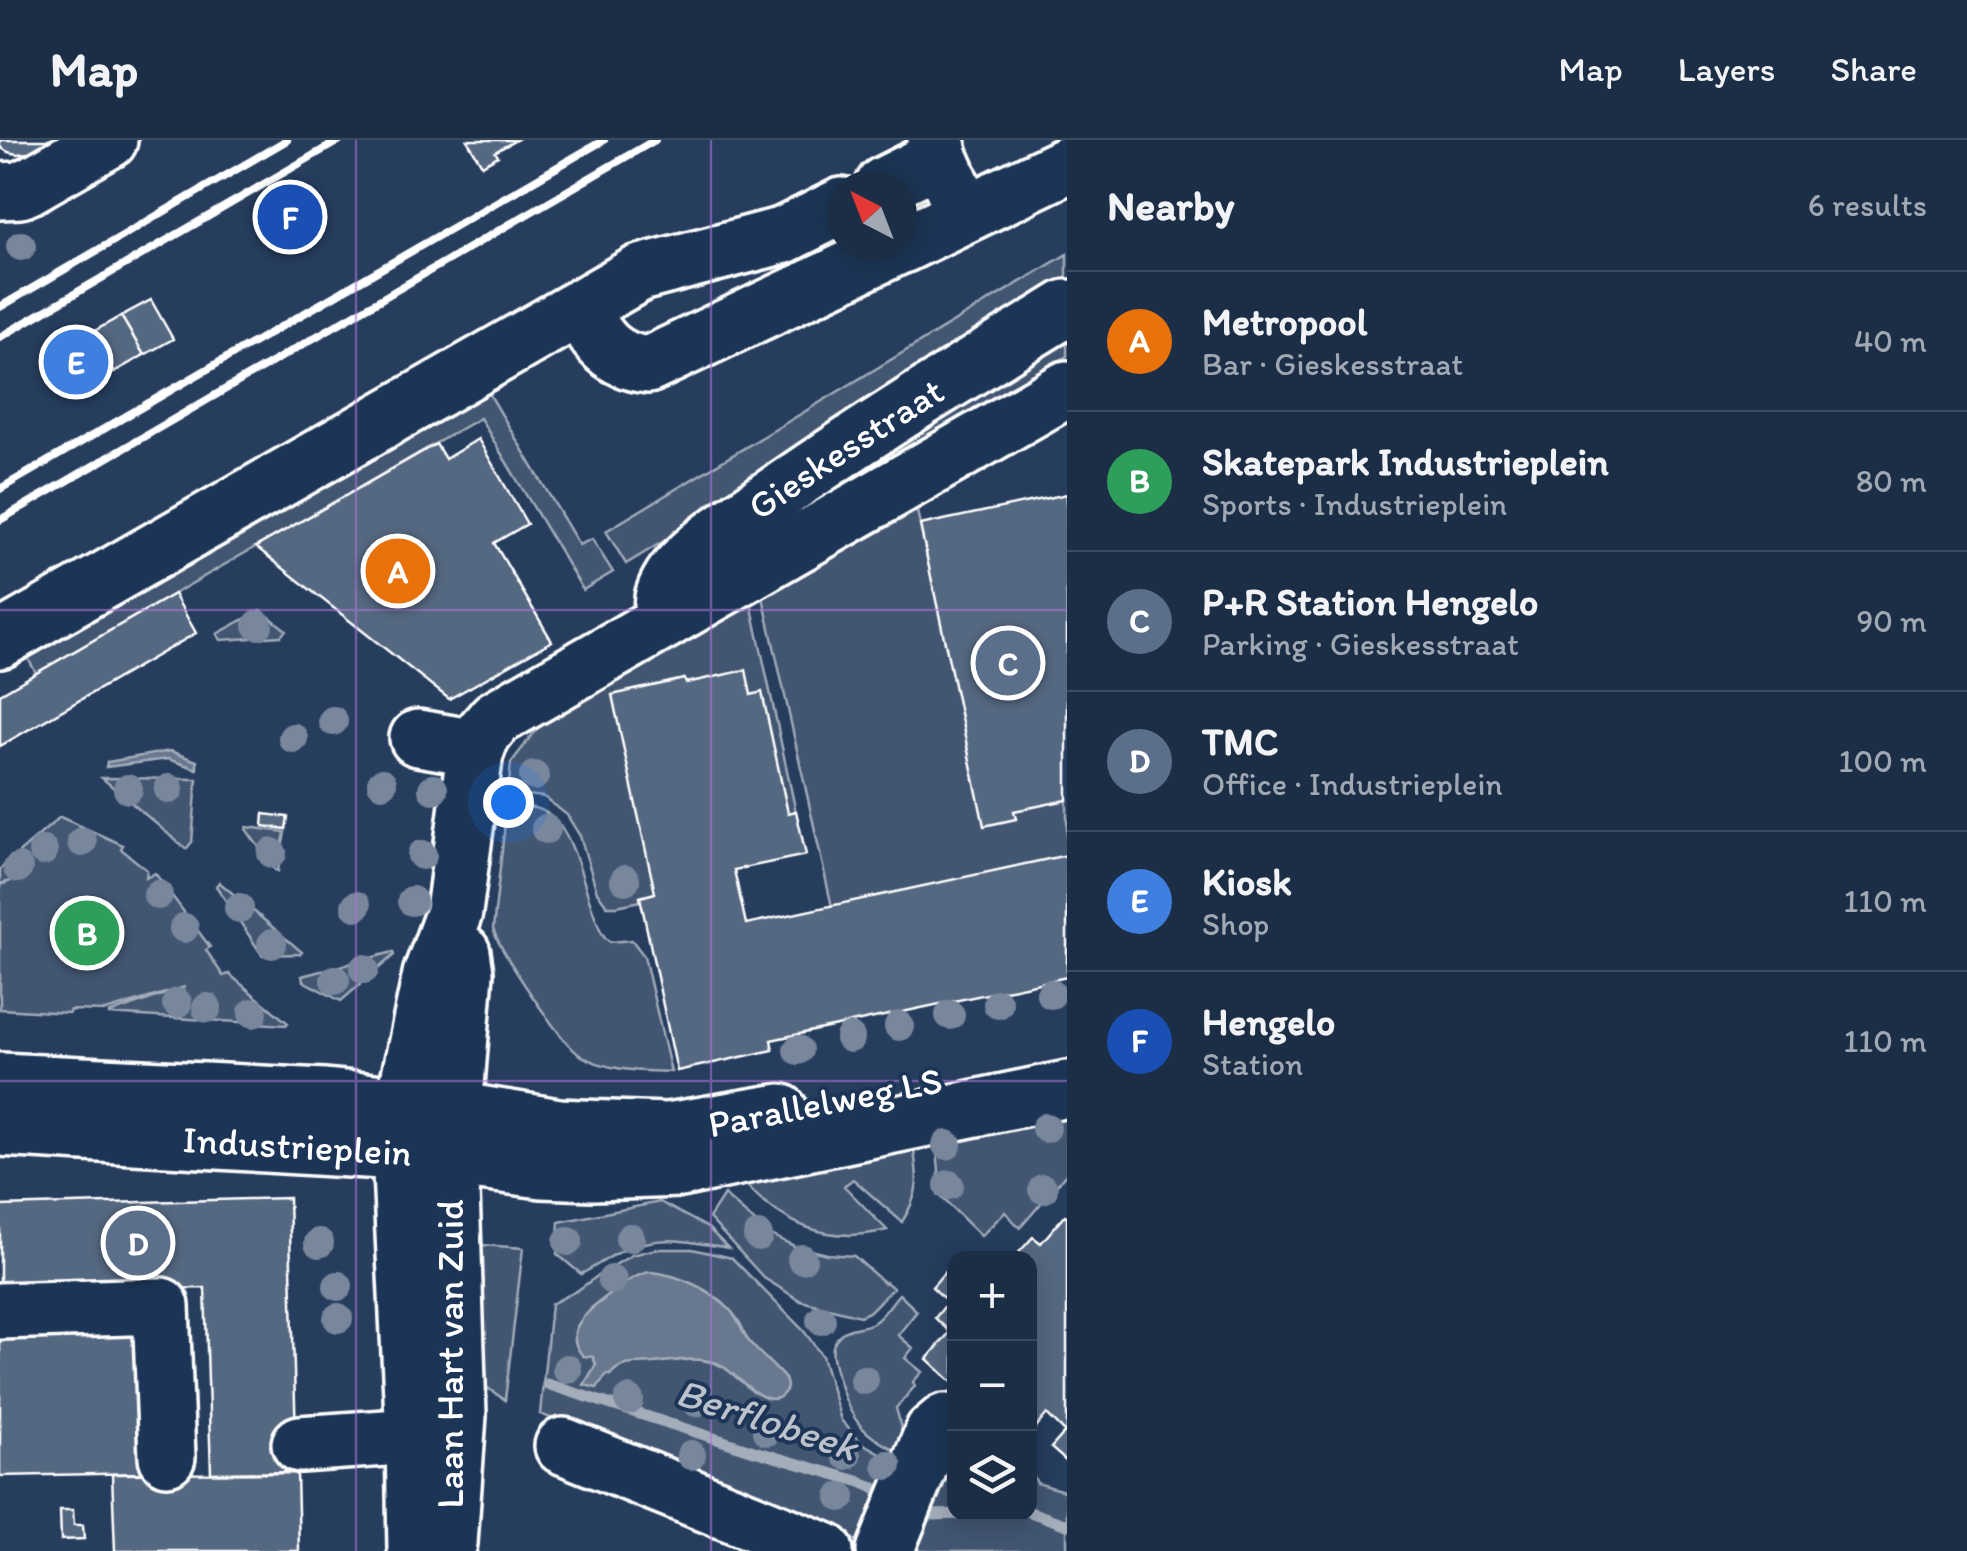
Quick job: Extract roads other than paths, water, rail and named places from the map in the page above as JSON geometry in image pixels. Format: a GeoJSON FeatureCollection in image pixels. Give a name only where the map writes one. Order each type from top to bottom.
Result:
{"type":"FeatureCollection","features":[{"type":"Feature","properties":{"kind":"main road"},"geometry":{"type":"LineString","coordinates":[[0,190],[29,186],[109,140]]}},
{"type":"Feature","properties":{"kind":"main road"},"geometry":{"type":"LineString","coordinates":[[906,170],[938,148],[965,214]]}},
{"type":"Feature","properties":{"kind":"main road"},"geometry":{"type":"LineString","coordinates":[[917,238],[1067,164]]}},
{"type":"Feature","properties":{"kind":"main road"},"geometry":{"type":"LineString","coordinates":[[0,640],[640,272],[757,244],[827,214]]}},
{"type":"Feature","properties":{"kind":"main road"},"geometry":{"type":"LineString","coordinates":[[579,309],[600,341],[619,358],[648,365],[870,260]]}},
{"type":"Feature","properties":{"kind":"main road","name":"Gieskesstraat"},"geometry":{"type":"LineString","coordinates":[[666,620],[662,594],[674,576],[744,516],[1067,308]]}},
{"type":"Feature","properties":{"kind":"main road","name":"Gieskesstraat"},"geometry":{"type":"LineString","coordinates":[[476,748],[496,718],[1067,389]]}},
{"type":"Feature","properties":{"kind":"main road"},"geometry":{"type":"LineString","coordinates":[[418,738],[476,748],[454,912],[465,973],[427,1131]]}},
{"type":"Feature","properties":{"kind":"main road","name":"Parallelweg LS"},"geometry":{"type":"LineString","coordinates":[[587,1150],[1067,1054]]}},
{"type":"Feature","properties":{"kind":"main road","name":"Industrieplein"},"geometry":{"type":"LineString","coordinates":[[0,1081],[325,1097],[427,1131]]}},
{"type":"Feature","properties":{"kind":"main road","name":"Parallelweg LS"},"geometry":{"type":"LineString","coordinates":[[587,1150],[680,1169],[1067,1088]]}},
{"type":"Feature","properties":{"kind":"main road","name":"Industrieplein"},"geometry":{"type":"LineString","coordinates":[[0,1128],[427,1131],[558,1127],[587,1150]]}},
{"type":"Feature","properties":{"kind":"main road","name":"Laan Hart van Zuid"},"geometry":{"type":"LineString","coordinates":[[416,1551],[414,1436],[427,1131]]}},
{"type":"Feature","properties":{"kind":"main road","name":"Laan Hart van Zuid"},"geometry":{"type":"LineString","coordinates":[[427,1131],[458,1415],[448,1551]]}},
{"type":"Feature","properties":{"kind":"main road"},"geometry":{"type":"LineString","coordinates":[[0,1311],[161,1306],[167,1457]]}},
{"type":"Feature","properties":{"kind":"main road"},"geometry":{"type":"LineString","coordinates":[[898,1520],[937,1415]]}},
{"type":"Feature","properties":{"kind":"main road"},"geometry":{"type":"LineString","coordinates":[[300,1444],[414,1436]]}},
{"type":"Feature","properties":{"kind":"main road"},"geometry":{"type":"LineString","coordinates":[[563,1446],[825,1551]]}},
{"type":"Feature","properties":{"kind":"waterway","name":"Berflobeek"},"geometry":{"type":"LineString","coordinates":[[547,1384],[861,1482],[894,1497]]}},
{"type":"Feature","properties":{"kind":"waterway","name":"Berflobeek"},"geometry":{"type":"LineString","coordinates":[[919,1510],[931,1515],[947,1515]]}},
{"type":"Feature","properties":{"kind":"waterway","name":"Berflobeek"},"geometry":{"type":"LineString","coordinates":[[1037,1514],[1067,1525]]}},
{"type":"Feature","properties":{"kind":"railway"},"geometry":{"type":"LineString","coordinates":[[0,307],[287,140]]}},
{"type":"Feature","properties":{"kind":"railway"},"geometry":{"type":"LineString","coordinates":[[0,337],[340,140]]}},
{"type":"Feature","properties":{"kind":"railway"},"geometry":{"type":"LineString","coordinates":[[0,489],[604,140]]}},
{"type":"Feature","properties":{"kind":"railway"},"geometry":{"type":"LineString","coordinates":[[0,520],[655,140]]}},
{"type":"Feature","properties":{"kind":"place","name":"Hengelo"},"geometry":{"type":"Point","coordinates":[290,217]}},
{"type":"Feature","properties":{"kind":"place","name":"Kiosk"},"geometry":{"type":"Point","coordinates":[76,362]}},
{"type":"Feature","properties":{"kind":"place","name":"Metropool"},"geometry":{"type":"Point","coordinates":[398,571]}},
{"type":"Feature","properties":{"kind":"place","name":"P+R Station Hengelo"},"geometry":{"type":"Point","coordinates":[1008,663]}},
{"type":"Feature","properties":{"kind":"place","name":"Skatepark Industrieplein"},"geometry":{"type":"Point","coordinates":[87,933]}},
{"type":"Feature","properties":{"kind":"place","name":"TMC"},"geometry":{"type":"Point","coordinates":[138,1243]}}]}
